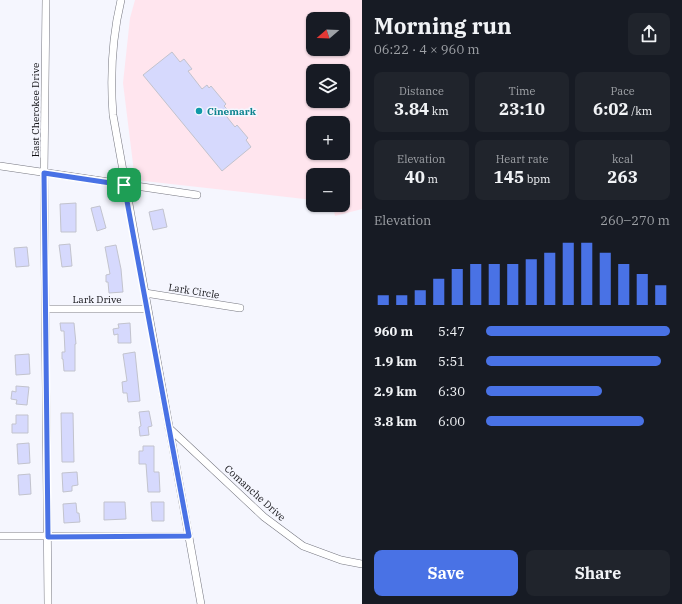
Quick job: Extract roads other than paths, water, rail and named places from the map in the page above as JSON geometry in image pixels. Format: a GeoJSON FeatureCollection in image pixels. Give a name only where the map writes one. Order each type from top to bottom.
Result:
{"type":"FeatureCollection","features":[{"type":"Feature","properties":{"kind":"street","name":"East Cherokee Drive"},"geometry":{"type":"LineString","coordinates":[[46,0],[44,173],[48,604]]}},
{"type":"Feature","properties":{"kind":"street"},"geometry":{"type":"LineString","coordinates":[[121,0],[114,34],[111,72],[113,115],[124,185],[201,604]]}},
{"type":"Feature","properties":{"kind":"street"},"geometry":{"type":"LineString","coordinates":[[0,166],[197,195]]}},
{"type":"Feature","properties":{"kind":"street","name":"Lark Circle"},"geometry":{"type":"LineString","coordinates":[[145,293],[240,308]]}},
{"type":"Feature","properties":{"kind":"street","name":"Lark Drive"},"geometry":{"type":"LineString","coordinates":[[46,309],[148,309]]}},
{"type":"Feature","properties":{"kind":"street","name":"Comanche Drive"},"geometry":{"type":"LineString","coordinates":[[169,428],[264,517],[303,546],[341,560],[362,564]]}},
{"type":"Feature","properties":{"kind":"street"},"geometry":{"type":"LineString","coordinates":[[0,536],[189,536]]}},
{"type":"Feature","properties":{"kind":"place","name":"Cinemark"},"geometry":{"type":"Point","coordinates":[199,111]}}]}
